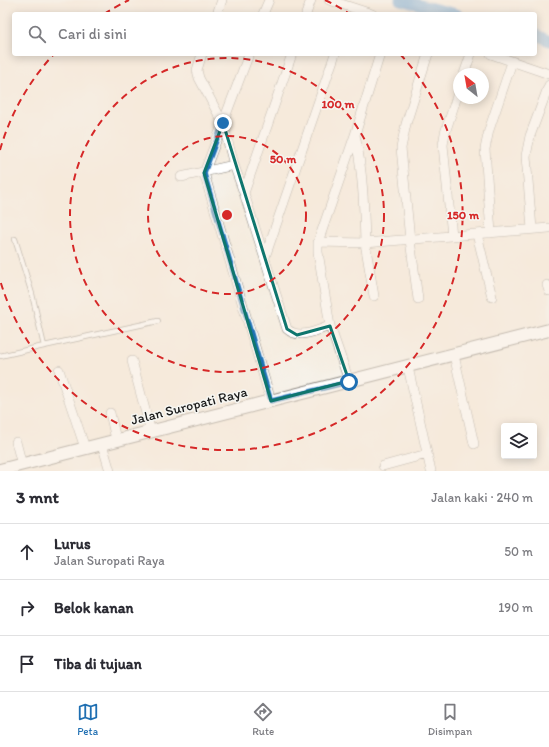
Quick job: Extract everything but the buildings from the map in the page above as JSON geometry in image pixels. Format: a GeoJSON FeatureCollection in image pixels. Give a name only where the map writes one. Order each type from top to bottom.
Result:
{"type":"FeatureCollection","features":[{"type":"Feature","properties":{"kind":"street"},"geometry":{"type":"LineString","coordinates":[[217,12],[222,0]]}},
{"type":"Feature","properties":{"kind":"street"},"geometry":{"type":"LineString","coordinates":[[265,12],[269,0]]}},
{"type":"Feature","properties":{"kind":"street"},"geometry":{"type":"LineString","coordinates":[[307,12],[311,0]]}},
{"type":"Feature","properties":{"kind":"street"},"geometry":{"type":"LineString","coordinates":[[329,0],[350,11]]}},
{"type":"Feature","properties":{"kind":"street"},"geometry":{"type":"LineString","coordinates":[[201,56],[197,70],[199,78],[223,123],[234,165],[265,257],[287,330],[297,335],[330,326]]}},
{"type":"Feature","properties":{"kind":"street"},"geometry":{"type":"LineString","coordinates":[[248,56],[204,173],[271,401]]}},
{"type":"Feature","properties":{"kind":"street"},"geometry":{"type":"LineString","coordinates":[[244,194],[291,56]]}},
{"type":"Feature","properties":{"kind":"street"},"geometry":{"type":"LineString","coordinates":[[265,257],[334,56]]}},
{"type":"Feature","properties":{"kind":"street"},"geometry":{"type":"LineString","coordinates":[[349,382],[330,326],[318,252],[318,242],[355,135],[379,56]]}},
{"type":"Feature","properties":{"kind":"street"},"geometry":{"type":"LineString","coordinates":[[418,299],[410,240],[401,148],[402,140],[427,56]]}},
{"type":"Feature","properties":{"kind":"street"},"geometry":{"type":"LineString","coordinates":[[466,68],[470,56]]}},
{"type":"Feature","properties":{"kind":"street"},"geometry":{"type":"LineString","coordinates":[[496,56],[549,74]]}},
{"type":"Feature","properties":{"kind":"street"},"geometry":{"type":"LineString","coordinates":[[491,233],[485,149],[489,130],[512,62]]}},
{"type":"Feature","properties":{"kind":"street"},"geometry":{"type":"LineString","coordinates":[[532,229],[526,156],[530,136],[549,85]]}},
{"type":"Feature","properties":{"kind":"street"},"geometry":{"type":"LineString","coordinates":[[452,236],[443,145],[445,133],[454,104]]}},
{"type":"Feature","properties":{"kind":"street"},"geometry":{"type":"LineString","coordinates":[[355,135],[360,160],[365,243],[374,296]]}},
{"type":"Feature","properties":{"kind":"street"},"geometry":{"type":"LineString","coordinates":[[181,177],[234,165]]}},
{"type":"Feature","properties":{"kind":"street"},"geometry":{"type":"LineString","coordinates":[[318,242],[365,243],[549,228]]}},
{"type":"Feature","properties":{"kind":"street"},"geometry":{"type":"LineString","coordinates":[[477,234],[492,297]]}},
{"type":"Feature","properties":{"kind":"street","name":"Jalan Suropati Raya"},"geometry":{"type":"LineString","coordinates":[[0,470],[549,330]]}},
{"type":"Feature","properties":{"kind":"street"},"geometry":{"type":"LineString","coordinates":[[454,355],[474,444]]}},
{"type":"Feature","properties":{"kind":"street"},"geometry":{"type":"LineString","coordinates":[[132,361],[151,432]]}},
{"type":"Feature","properties":{"kind":"street"},"geometry":{"type":"LineString","coordinates":[[408,367],[431,471]]}},
{"type":"Feature","properties":{"kind":"street"},"geometry":{"type":"LineString","coordinates":[[59,370],[85,448]]}},
{"type":"Feature","properties":{"kind":"street"},"geometry":{"type":"LineString","coordinates":[[110,413],[117,440]]}},
{"type":"Feature","properties":{"kind":"street"},"geometry":{"type":"LineString","coordinates":[[16,442],[22,465]]}},
{"type":"Feature","properties":{"kind":"street"},"geometry":{"type":"LineString","coordinates":[[102,444],[110,471]]}},
{"type":"Feature","properties":{"kind":"street"},"geometry":{"type":"LineString","coordinates":[[383,466],[427,454]]}},
{"type":"Feature","properties":{"kind":"lane"},"geometry":{"type":"LineString","coordinates":[[15,239],[32,294],[44,346]]}},
{"type":"Feature","properties":{"kind":"lane"},"geometry":{"type":"LineString","coordinates":[[0,356],[158,321]]}},
{"type":"Feature","properties":{"kind":"highlighted area"},"geometry":{"type":"Polygon","coordinates":[[[223,123],[287,329],[297,335],[330,326],[349,381],[271,401],[204,173],[223,123]]]}},
{"type":"Feature","properties":{"kind":"waterway"},"geometry":{"type":"LineString","coordinates":[[400,0],[449,12]]}},
{"type":"Feature","properties":{"kind":"waterway"},"geometry":{"type":"LineString","coordinates":[[537,35],[549,41]]}},
{"type":"Feature","properties":{"kind":"route"},"geometry":{"type":"LineString","coordinates":[[223,123],[204,173],[271,401],[349,382]]}}]}
